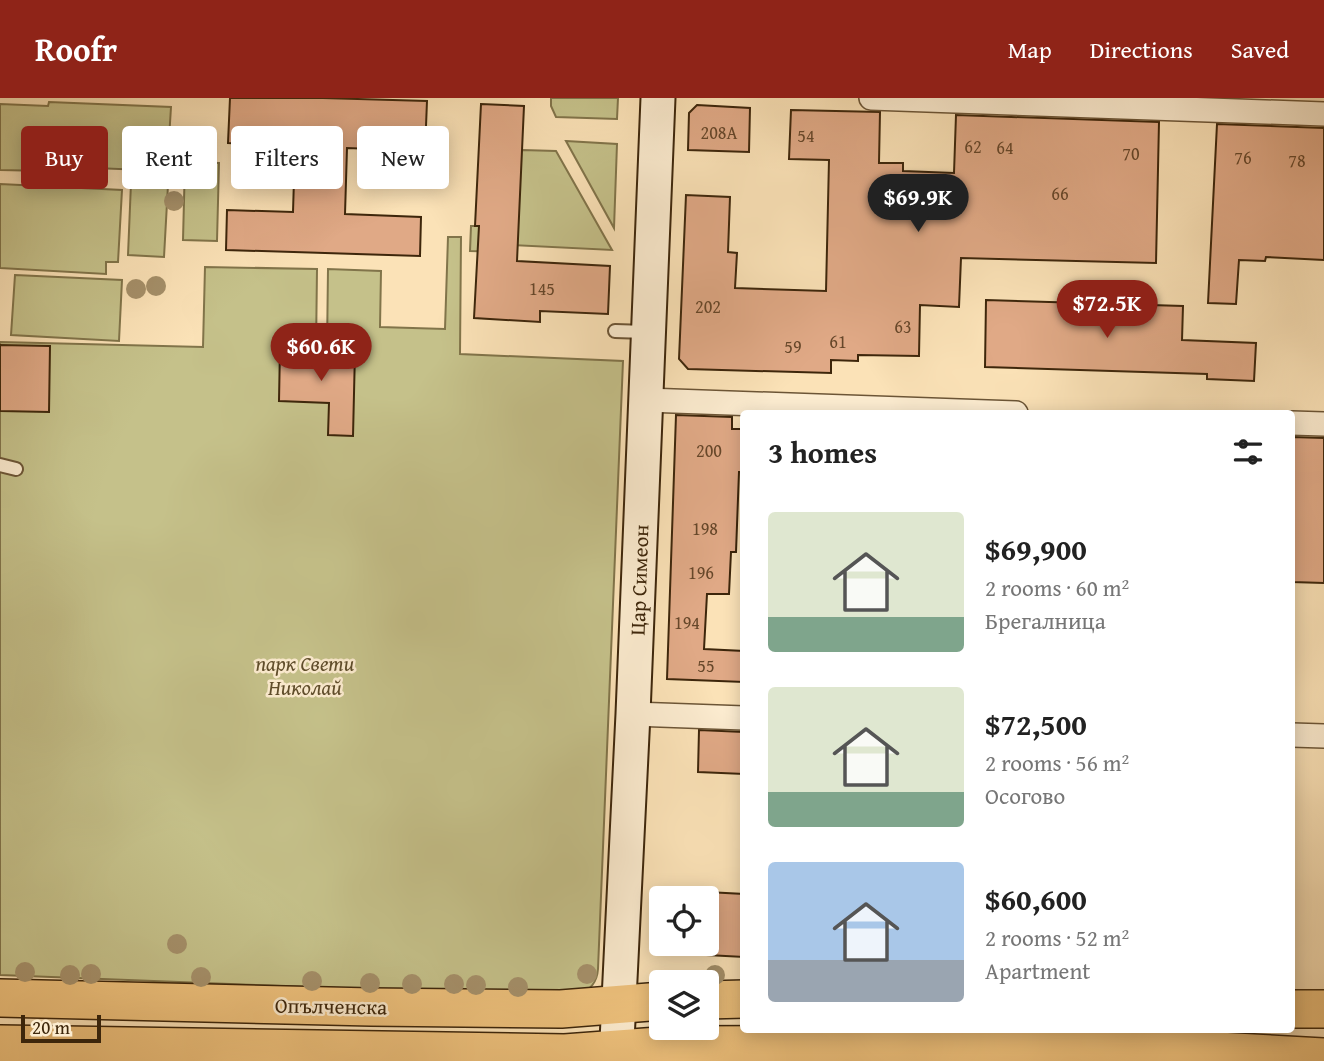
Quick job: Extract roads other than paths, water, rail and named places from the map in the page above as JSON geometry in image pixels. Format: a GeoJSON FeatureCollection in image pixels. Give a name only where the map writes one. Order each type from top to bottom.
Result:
{"type":"FeatureCollection","features":[{"type":"Feature","properties":{"kind":"main road","name":"Опълченска"},"geometry":{"type":"LineString","coordinates":[[0,998],[561,1009],[649,1002]]}},
{"type":"Feature","properties":{"kind":"main road"},"geometry":{"type":"LineString","coordinates":[[719,1000],[740,999]]}},
{"type":"Feature","properties":{"kind":"main road"},"geometry":{"type":"LineString","coordinates":[[1295,1009],[1324,1009]]}},
{"type":"Feature","properties":{"kind":"main road","name":"Опълченска"},"geometry":{"type":"LineString","coordinates":[[0,1044],[617,1055],[672,1045],[1062,1045],[1324,1057]]}},
{"type":"Feature","properties":{"kind":"street","name":"Цар Симеон"},"geometry":{"type":"LineString","coordinates":[[617,1055],[658,98]]}},
{"type":"Feature","properties":{"kind":"street"},"geometry":{"type":"LineString","coordinates":[[871,98],[1324,114]]}},
{"type":"Feature","properties":{"kind":"street"},"geometry":{"type":"LineString","coordinates":[[646,400],[931,410]]}},
{"type":"Feature","properties":{"kind":"street"},"geometry":{"type":"LineString","coordinates":[[1295,423],[1324,424]]}},
{"type":"Feature","properties":{"kind":"street"},"geometry":{"type":"LineString","coordinates":[[633,714],[740,718]]}},
{"type":"Feature","properties":{"kind":"street"},"geometry":{"type":"LineString","coordinates":[[1295,735],[1324,736]]}},
{"type":"Feature","properties":{"kind":"lane"},"geometry":{"type":"LineString","coordinates":[[615,331],[649,332]]}},
{"type":"Feature","properties":{"kind":"lane"},"geometry":{"type":"LineString","coordinates":[[0,465],[16,469]]}},
{"type":"Feature","properties":{"kind":"park label","name":"парк Свети Николай"},"geometry":{"type":"Point","coordinates":[305,675]}}]}
